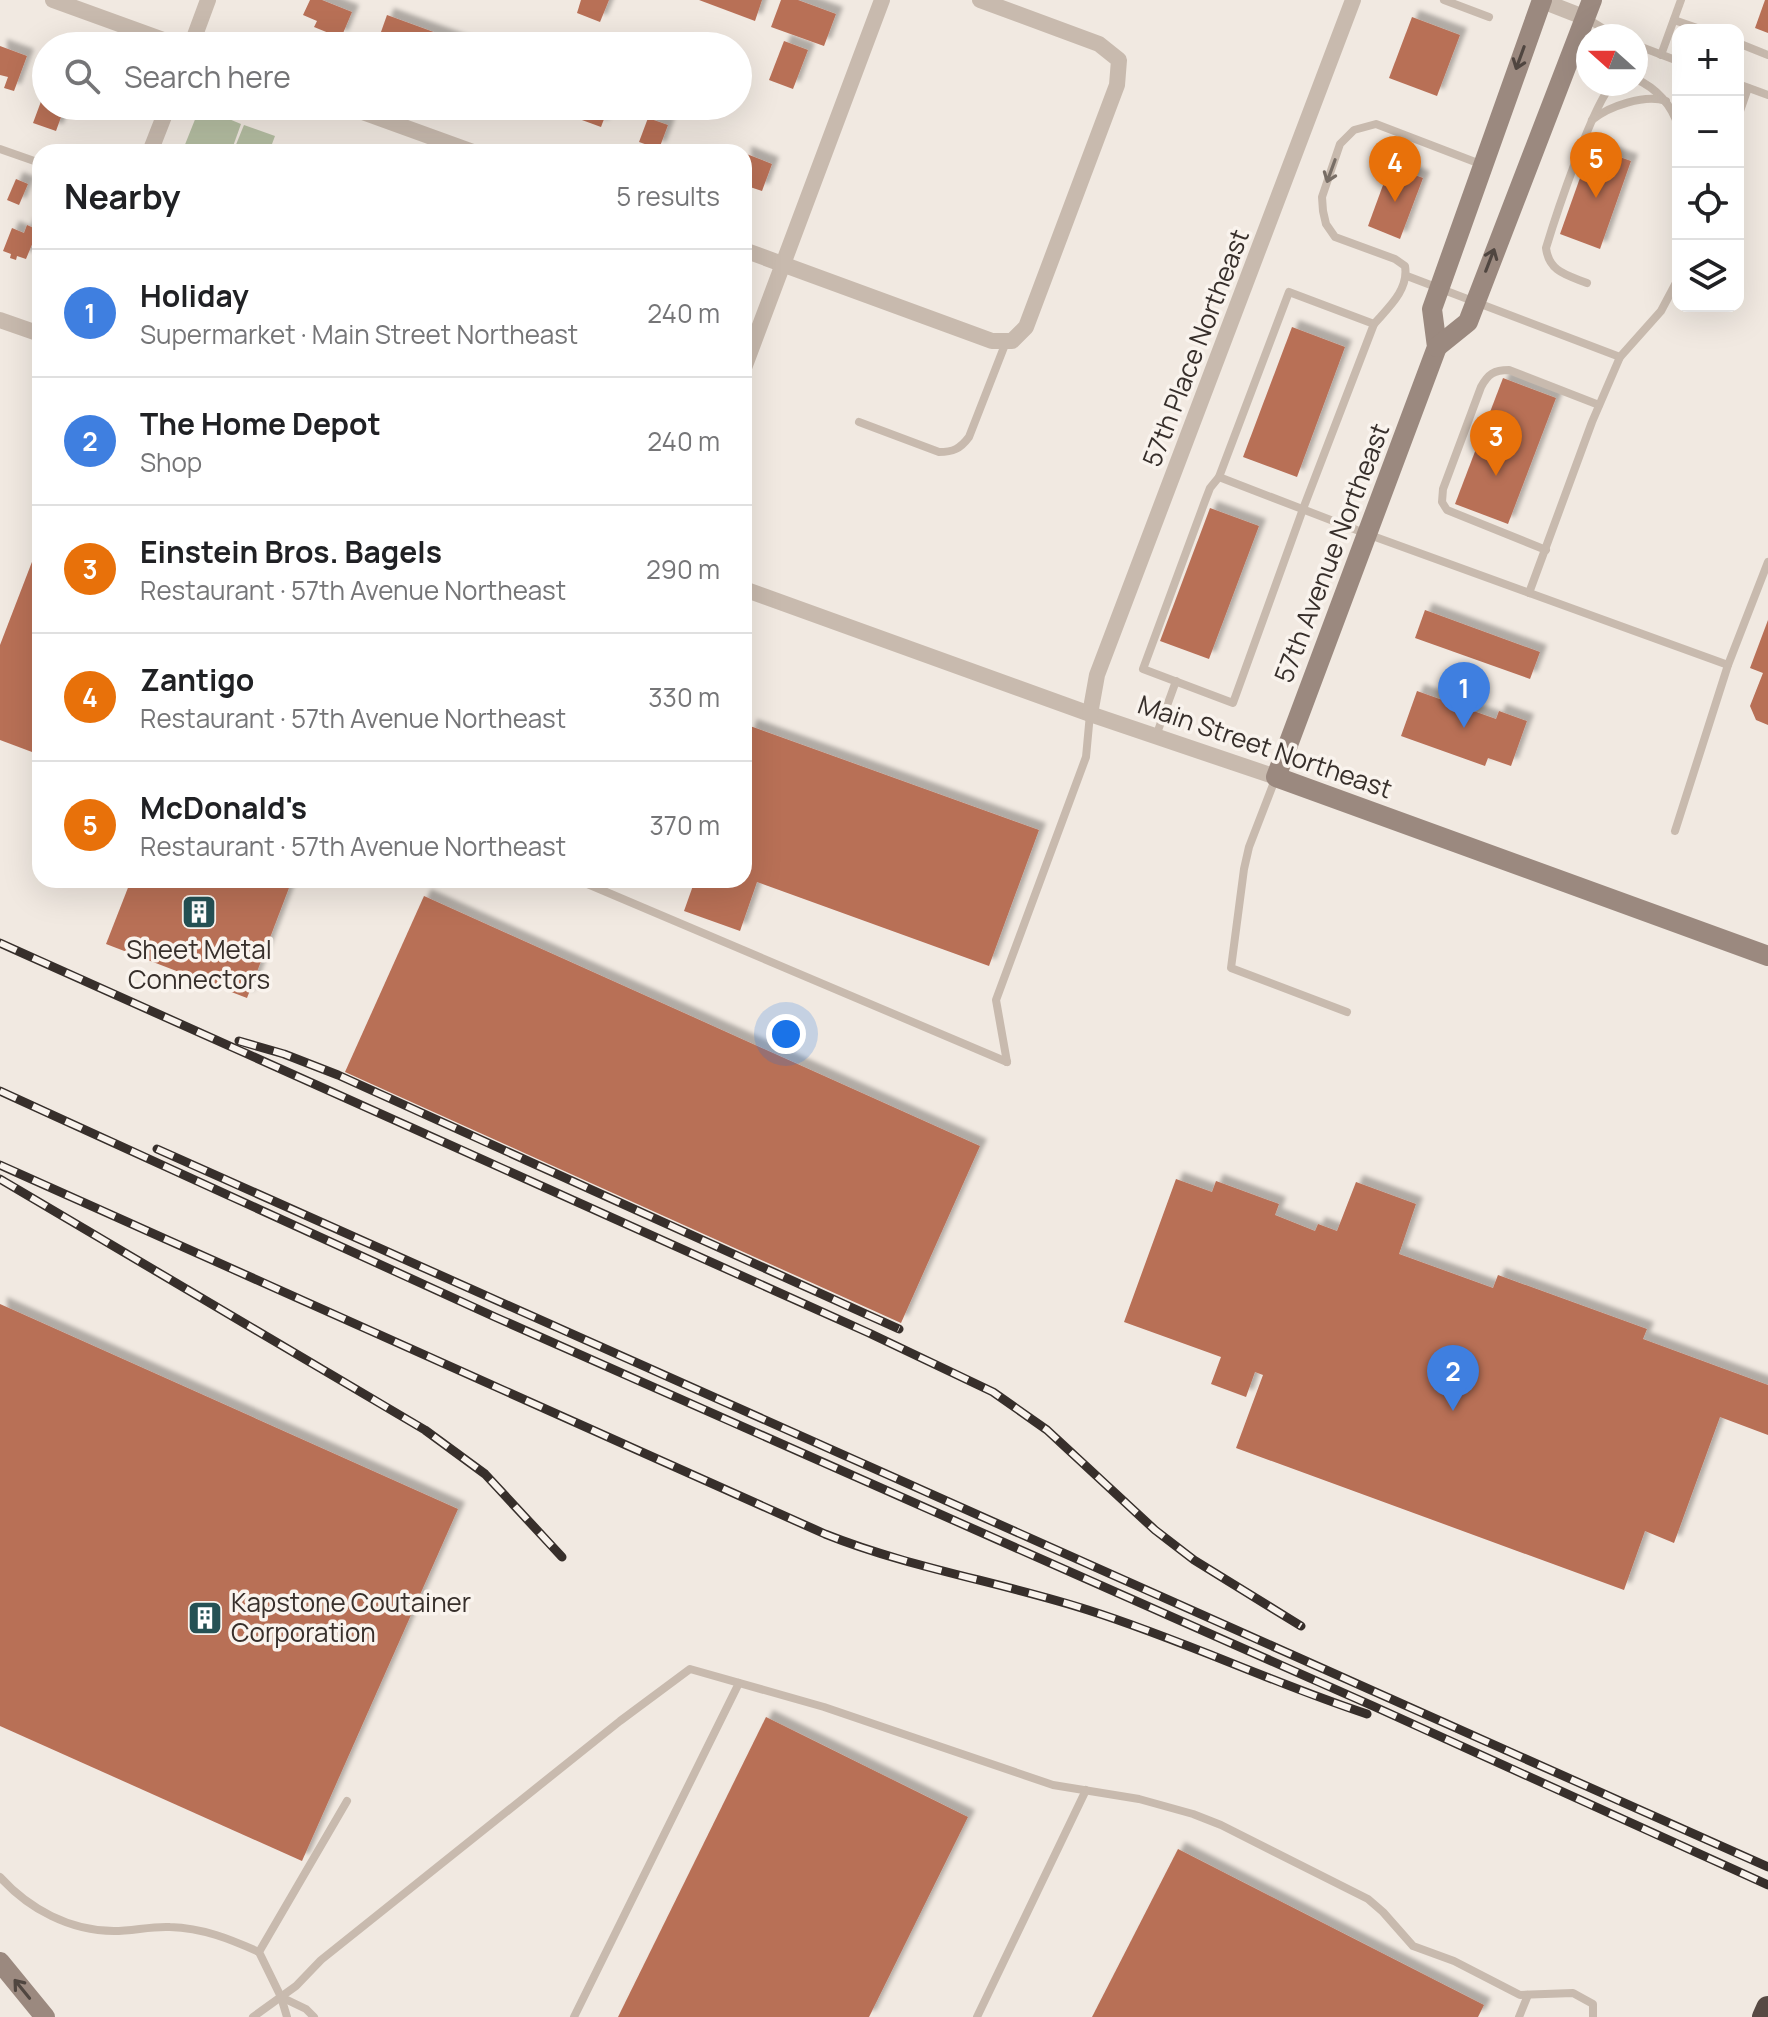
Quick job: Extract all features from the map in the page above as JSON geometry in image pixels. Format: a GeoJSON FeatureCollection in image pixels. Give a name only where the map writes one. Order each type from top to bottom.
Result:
{"type":"FeatureCollection","features":[{"type":"Feature","properties":{"kind":"street"},"geometry":{"type":"LineString","coordinates":[[53,0],[141,32]]}},
{"type":"Feature","properties":{"kind":"street"},"geometry":{"type":"LineString","coordinates":[[196,32],[208,0]]}},
{"type":"Feature","properties":{"kind":"street"},"geometry":{"type":"LineString","coordinates":[[752,347],[882,0]]}},
{"type":"Feature","properties":{"kind":"street"},"geometry":{"type":"LineString","coordinates":[[752,253],[992,341],[1010,341],[1026,327],[1117,85],[1119,60],[1099,44],[980,0]]}},
{"type":"Feature","properties":{"kind":"street","name":"57th Place Northeast"},"geometry":{"type":"LineString","coordinates":[[1090,714],[1097,675],[1353,0]]}},
{"type":"Feature","properties":{"kind":"street"},"geometry":{"type":"LineString","coordinates":[[1437,347],[1468,322],[1589,9],[1541,0]]}},
{"type":"Feature","properties":{"kind":"street","name":"57th Avenue Northeast"},"geometry":{"type":"LineString","coordinates":[[1276,777],[1437,347],[1432,309],[1541,0]]}},
{"type":"Feature","properties":{"kind":"street"},"geometry":{"type":"LineString","coordinates":[[153,144],[163,120]]}},
{"type":"Feature","properties":{"kind":"street"},"geometry":{"type":"LineString","coordinates":[[385,120],[451,144]]}},
{"type":"Feature","properties":{"kind":"street"},"geometry":{"type":"LineString","coordinates":[[0,320],[32,331]]}},
{"type":"Feature","properties":{"kind":"street","name":"Main Street Northeast"},"geometry":{"type":"LineString","coordinates":[[752,592],[1090,714],[1276,777],[1768,956]]}},
{"type":"Feature","properties":{"kind":"street"},"geometry":{"type":"LineString","coordinates":[[0,1962],[45,2017]]}},
{"type":"Feature","properties":{"kind":"lane"},"geometry":{"type":"LineString","coordinates":[[1444,0],[1489,17]]}},
{"type":"Feature","properties":{"kind":"lane"},"geometry":{"type":"LineString","coordinates":[[1661,55],[1681,0]]}},
{"type":"Feature","properties":{"kind":"lane"},"geometry":{"type":"LineString","coordinates":[[1589,9],[1603,24]]}},
{"type":"Feature","properties":{"kind":"lane"},"geometry":{"type":"LineString","coordinates":[[1674,20],[1686,24]]}},
{"type":"Feature","properties":{"kind":"lane"},"geometry":{"type":"LineString","coordinates":[[1744,45],[1768,55]]}},
{"type":"Feature","properties":{"kind":"lane"},"geometry":{"type":"LineString","coordinates":[[1648,50],[1672,59]]}},
{"type":"Feature","properties":{"kind":"lane"},"geometry":{"type":"LineString","coordinates":[[1744,86],[1768,95]]}},
{"type":"Feature","properties":{"kind":"lane"},"geometry":{"type":"LineString","coordinates":[[1648,88],[1672,109]]}},
{"type":"Feature","properties":{"kind":"lane"},"geometry":{"type":"LineString","coordinates":[[1744,100],[1748,88]]}},
{"type":"Feature","properties":{"kind":"lane"},"geometry":{"type":"LineString","coordinates":[[1587,283],[1559,272],[1550,264],[1546,248],[1603,96]]}},
{"type":"Feature","properties":{"kind":"lane"},"geometry":{"type":"LineString","coordinates":[[1592,121],[1609,110],[1647,99],[1666,101]]}},
{"type":"Feature","properties":{"kind":"lane"},"geometry":{"type":"LineString","coordinates":[[1374,324],[1289,292],[1219,477],[1205,501],[1143,669],[1233,703],[1374,324],[1394,302],[1407,276],[1405,266],[1395,259],[1335,237],[1326,224],[1322,197],[1340,144],[1354,130],[1376,124],[1483,165]]}},
{"type":"Feature","properties":{"kind":"lane"},"geometry":{"type":"LineString","coordinates":[[0,149],[32,160]]}},
{"type":"Feature","properties":{"kind":"lane"},"geometry":{"type":"LineString","coordinates":[[1407,276],[1620,357]]}},
{"type":"Feature","properties":{"kind":"lane"},"geometry":{"type":"LineString","coordinates":[[1529,593],[1620,357],[1661,311],[1672,290]]}},
{"type":"Feature","properties":{"kind":"lane"},"geometry":{"type":"LineString","coordinates":[[859,422],[939,452],[952,452],[969,437],[1010,341]]}},
{"type":"Feature","properties":{"kind":"lane"},"geometry":{"type":"LineString","coordinates":[[1546,550],[1447,510],[1442,502],[1443,489],[1481,387],[1487,376],[1498,370],[1509,370],[1599,405]]}},
{"type":"Feature","properties":{"kind":"lane"},"geometry":{"type":"LineString","coordinates":[[1219,477],[1728,665]]}},
{"type":"Feature","properties":{"kind":"lane"},"geometry":{"type":"LineString","coordinates":[[1675,831],[1728,665],[1768,562]]}},
{"type":"Feature","properties":{"kind":"lane"},"geometry":{"type":"LineString","coordinates":[[1156,736],[1176,681]]}},
{"type":"Feature","properties":{"kind":"lane"},"geometry":{"type":"LineString","coordinates":[[597,888],[1007,1062],[996,1000],[1086,757],[1090,714]]}},
{"type":"Feature","properties":{"kind":"lane"},"geometry":{"type":"LineString","coordinates":[[1276,777],[1249,847],[1231,968],[1347,1012]]}},
{"type":"Feature","properties":{"kind":"lane"},"geometry":{"type":"LineString","coordinates":[[253,2017],[620,1721],[690,1669],[824,1707],[1053,1785],[1139,1799],[1221,1825],[1368,1899],[1413,1946],[1454,1961],[1520,1995],[1573,1993],[1593,2004],[1593,2017]]}},
{"type":"Feature","properties":{"kind":"lane"},"geometry":{"type":"LineString","coordinates":[[574,2017],[739,1683]]}},
{"type":"Feature","properties":{"kind":"lane"},"geometry":{"type":"LineString","coordinates":[[977,2017],[1086,1790]]}},
{"type":"Feature","properties":{"kind":"lane"},"geometry":{"type":"LineString","coordinates":[[259,1952],[347,1801]]}},
{"type":"Feature","properties":{"kind":"lane"},"geometry":{"type":"LineString","coordinates":[[0,1877],[16,1895],[62,1921],[114,1931],[168,1927],[195,1930],[223,1936],[259,1952],[281,1997],[287,2017]]}},
{"type":"Feature","properties":{"kind":"lane"},"geometry":{"type":"LineString","coordinates":[[1519,2017],[1528,1995]]}},
{"type":"Feature","properties":{"kind":"lane"},"geometry":{"type":"LineString","coordinates":[[281,1997],[306,2009],[314,2017]]}},
{"type":"Feature","properties":{"kind":"green space"},"geometry":{"type":"Polygon","coordinates":[[[195,120],[231,120],[241,124],[234,144],[185,144],[195,120]]]}},
{"type":"Feature","properties":{"kind":"green space"},"geometry":{"type":"Polygon","coordinates":[[[244,125],[275,136],[272,144],[236,144],[244,125]]]}},
{"type":"Feature","properties":{"kind":"building"},"geometry":{"type":"Polygon","coordinates":[[[310,0],[322,0],[352,12],[344,32],[326,32],[314,27],[317,21],[303,15],[310,0]]]}},
{"type":"Feature","properties":{"kind":"building"},"geometry":{"type":"Polygon","coordinates":[[[581,0],[609,0],[600,22],[577,13],[581,0]]]}},
{"type":"Feature","properties":{"kind":"building"},"geometry":{"type":"Polygon","coordinates":[[[699,0],[762,0],[755,21],[699,0]]]}},
{"type":"Feature","properties":{"kind":"building"},"geometry":{"type":"Polygon","coordinates":[[[781,0],[798,0],[836,14],[824,46],[771,27],[781,0]]]}},
{"type":"Feature","properties":{"kind":"building"},"geometry":{"type":"Polygon","coordinates":[[[1765,0],[1768,0],[1768,33],[1755,28],[1765,0]]]}},
{"type":"Feature","properties":{"kind":"building"},"geometry":{"type":"Polygon","coordinates":[[[387,15],[434,32],[381,32],[387,15]]]}},
{"type":"Feature","properties":{"kind":"building"},"geometry":{"type":"Polygon","coordinates":[[[1412,17],[1460,35],[1437,96],[1389,78],[1412,17]]]}},
{"type":"Feature","properties":{"kind":"building"},"geometry":{"type":"Polygon","coordinates":[[[784,41],[808,50],[793,89],[769,80],[784,41]]]}},
{"type":"Feature","properties":{"kind":"building"},"geometry":{"type":"Polygon","coordinates":[[[0,46],[27,56],[14,91],[4,88],[8,77],[0,75],[0,46]]]}},
{"type":"Feature","properties":{"kind":"building"},"geometry":{"type":"Polygon","coordinates":[[[34,120],[60,120],[56,131],[33,123],[34,120]]]}},
{"type":"Feature","properties":{"kind":"building"},"geometry":{"type":"Polygon","coordinates":[[[582,120],[604,120],[601,127],[582,120]]]}},
{"type":"Feature","properties":{"kind":"building"},"geometry":{"type":"Polygon","coordinates":[[[647,120],[668,125],[661,144],[639,142],[647,120]]]}},
{"type":"Feature","properties":{"kind":"building"},"geometry":{"type":"Polygon","coordinates":[[[1591,147],[1631,161],[1600,249],[1560,234],[1591,147]]]}},
{"type":"Feature","properties":{"kind":"building"},"geometry":{"type":"Polygon","coordinates":[[[752,156],[772,164],[762,191],[752,188],[752,156]]]}},
{"type":"Feature","properties":{"kind":"building"},"geometry":{"type":"Polygon","coordinates":[[[1390,166],[1423,178],[1400,239],[1368,226],[1390,166]]]}},
{"type":"Feature","properties":{"kind":"building"},"geometry":{"type":"Polygon","coordinates":[[[16,179],[28,184],[19,205],[7,200],[16,179]]]}},
{"type":"Feature","properties":{"kind":"building"},"geometry":{"type":"Polygon","coordinates":[[[27,225],[32,227],[32,244],[26,259],[17,256],[16,260],[10,258],[11,254],[3,251],[12,228],[24,233],[27,225]]]}},
{"type":"Feature","properties":{"kind":"building"},"geometry":{"type":"Polygon","coordinates":[[[1292,327],[1345,347],[1297,477],[1243,457],[1292,327]]]}},
{"type":"Feature","properties":{"kind":"building"},"geometry":{"type":"Polygon","coordinates":[[[1503,378],[1556,398],[1508,524],[1455,504],[1503,378]]]}},
{"type":"Feature","properties":{"kind":"building"},"geometry":{"type":"Polygon","coordinates":[[[1210,508],[1259,526],[1209,659],[1160,641],[1210,508]]]}},
{"type":"Feature","properties":{"kind":"building"},"geometry":{"type":"Polygon","coordinates":[[[32,562],[32,752],[0,740],[0,645],[32,562]]]}},
{"type":"Feature","properties":{"kind":"building"},"geometry":{"type":"Polygon","coordinates":[[[1425,610],[1540,652],[1530,679],[1415,638],[1425,610]]]}},
{"type":"Feature","properties":{"kind":"building"},"geometry":{"type":"Polygon","coordinates":[[[1768,620],[1768,725],[1756,720],[1750,706],[1763,673],[1750,668],[1768,620]]]}},
{"type":"Feature","properties":{"kind":"building"},"geometry":{"type":"Polygon","coordinates":[[[1417,691],[1496,719],[1499,711],[1527,721],[1511,766],[1488,758],[1485,766],[1401,736],[1417,691]]]}},
{"type":"Feature","properties":{"kind":"building"},"geometry":{"type":"Polygon","coordinates":[[[752,727],[1039,830],[989,966],[757,882],[740,931],[684,911],[692,888],[752,888],[752,727]]]}},
{"type":"Feature","properties":{"kind":"building","name":"Sheet Metal Connectors"},"geometry":{"type":"Polygon","coordinates":[[[128,888],[289,888],[247,998],[106,944],[128,888]]]}},
{"type":"Feature","properties":{"kind":"building"},"geometry":{"type":"Polygon","coordinates":[[[424,896],[980,1146],[901,1323],[345,1072],[424,896]]]}},
{"type":"Feature","properties":{"kind":"building"},"geometry":{"type":"Polygon","coordinates":[[[1176,1179],[1212,1192],[1216,1181],[1279,1204],[1275,1215],[1315,1231],[1318,1224],[1337,1231],[1356,1182],[1416,1204],[1399,1254],[1493,1288],[1498,1275],[1647,1329],[1643,1339],[1768,1385],[1768,1435],[1720,1417],[1674,1543],[1645,1531],[1624,1590],[1236,1448],[1263,1375],[1255,1372],[1246,1397],[1211,1384],[1221,1357],[1124,1322],[1176,1179]]]}},
{"type":"Feature","properties":{"kind":"building","name":"Kapstone Coutainer Corporation"},"geometry":{"type":"Polygon","coordinates":[[[0,1304],[458,1509],[302,1861],[0,1726],[0,1304]]]}},
{"type":"Feature","properties":{"kind":"building"},"geometry":{"type":"Polygon","coordinates":[[[766,1717],[968,1817],[869,2017],[618,2017],[766,1717]]]}},
{"type":"Feature","properties":{"kind":"building"},"geometry":{"type":"Polygon","coordinates":[[[1178,1849],[1484,2005],[1478,2017],[1092,2017],[1178,1849]]]}},
{"type":"Feature","properties":{"kind":"railway"},"geometry":{"type":"LineString","coordinates":[[0,943],[869,1333],[993,1392],[1047,1430],[1155,1530],[1194,1560],[1301,1626]]}},
{"type":"Feature","properties":{"kind":"railway"},"geometry":{"type":"LineString","coordinates":[[239,1041],[338,1075],[899,1329]]}},
{"type":"Feature","properties":{"kind":"railway"},"geometry":{"type":"LineString","coordinates":[[0,1091],[495,1317],[1373,1706],[1768,1885]]}},
{"type":"Feature","properties":{"kind":"railway"},"geometry":{"type":"LineString","coordinates":[[157,1149],[1768,1867]]}},
{"type":"Feature","properties":{"kind":"railway"},"geometry":{"type":"LineString","coordinates":[[0,1165],[825,1534],[923,1566],[1088,1610],[1367,1714]]}},
{"type":"Feature","properties":{"kind":"railway"},"geometry":{"type":"LineString","coordinates":[[0,1179],[425,1430],[485,1474],[562,1557]]}},
{"type":"Feature","properties":{"kind":"place","name":"McDonald's"},"geometry":{"type":"Point","coordinates":[1596,198]}},
{"type":"Feature","properties":{"kind":"place","name":"Zantigo"},"geometry":{"type":"Point","coordinates":[1395,202]}},
{"type":"Feature","properties":{"kind":"place","name":"Einstein Bros. Bagels"},"geometry":{"type":"Point","coordinates":[1496,476]}},
{"type":"Feature","properties":{"kind":"place","name":"Holiday"},"geometry":{"type":"Point","coordinates":[1464,728]}},
{"type":"Feature","properties":{"kind":"place","name":"Sheet Metal Connectors"},"geometry":{"type":"Point","coordinates":[199,912]}},
{"type":"Feature","properties":{"kind":"place","name":"The Home Depot"},"geometry":{"type":"Point","coordinates":[1453,1411]}},
{"type":"Feature","properties":{"kind":"place","name":"Kapstone Coutainer Corporation"},"geometry":{"type":"Point","coordinates":[205,1618]}}]}
